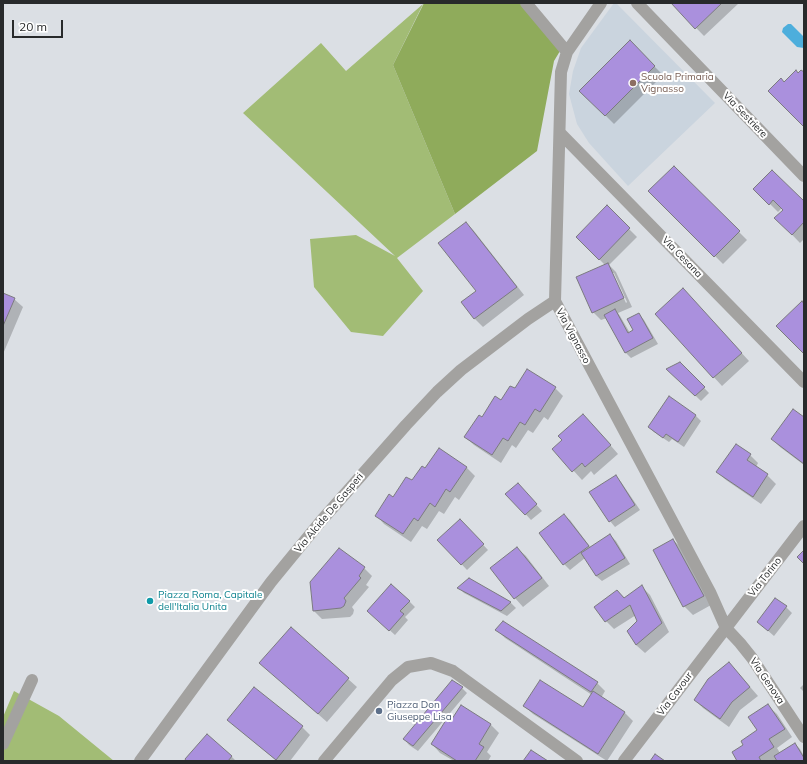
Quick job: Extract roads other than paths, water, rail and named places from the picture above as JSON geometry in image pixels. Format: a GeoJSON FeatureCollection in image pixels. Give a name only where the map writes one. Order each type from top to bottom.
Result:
{"type":"FeatureCollection","features":[{"type":"Feature","properties":{"kind":"street"},"geometry":{"type":"LineString","coordinates":[[526,3],[567,52]]}},
{"type":"Feature","properties":{"kind":"street","name":"Via Vignasso"},"geometry":{"type":"LineString","coordinates":[[601,3],[567,52],[561,72],[555,301],[706,585],[726,628]]}},
{"type":"Feature","properties":{"kind":"street","name":"Via Sestriere"},"geometry":{"type":"LineString","coordinates":[[637,3],[804,176]]}},
{"type":"Feature","properties":{"kind":"street","name":"Via Cesana"},"geometry":{"type":"LineString","coordinates":[[560,133],[804,382]]}},
{"type":"Feature","properties":{"kind":"street","name":"Via Alcide De Gasperi"},"geometry":{"type":"LineString","coordinates":[[140,761],[271,582],[321,521],[406,424],[461,370],[528,319],[555,301]]}},
{"type":"Feature","properties":{"kind":"street","name":"Via Torino"},"geometry":{"type":"LineString","coordinates":[[726,628],[804,526]]}},
{"type":"Feature","properties":{"kind":"street","name":"Via Genova"},"geometry":{"type":"LineString","coordinates":[[726,628],[752,658],[804,737]]}},
{"type":"Feature","properties":{"kind":"street","name":"Via Cavour"},"geometry":{"type":"LineString","coordinates":[[624,761],[726,628]]}},
{"type":"Feature","properties":{"kind":"street"},"geometry":{"type":"LineString","coordinates":[[324,761],[392,680],[408,667],[431,664],[453,671],[577,761]]}},
{"type":"Feature","properties":{"kind":"street"},"geometry":{"type":"LineString","coordinates":[[3,744],[32,680]]}},
{"type":"Feature","properties":{"kind":"water"},"geometry":{"type":"Polygon","coordinates":[[[788,24],[791,24],[804,37],[804,48],[797,47],[782,32],[783,28],[788,24]]]}},
{"type":"Feature","properties":{"kind":"place","name":"Scuola Primaria Vignasso"},"geometry":{"type":"Point","coordinates":[633,83]}},
{"type":"Feature","properties":{"kind":"place","name":"Piazza Roma, Capitale dell'Italia Unita"},"geometry":{"type":"Point","coordinates":[150,601]}},
{"type":"Feature","properties":{"kind":"place","name":"Piazza Don Giuseppe Lisa"},"geometry":{"type":"Point","coordinates":[379,711]}}]}
